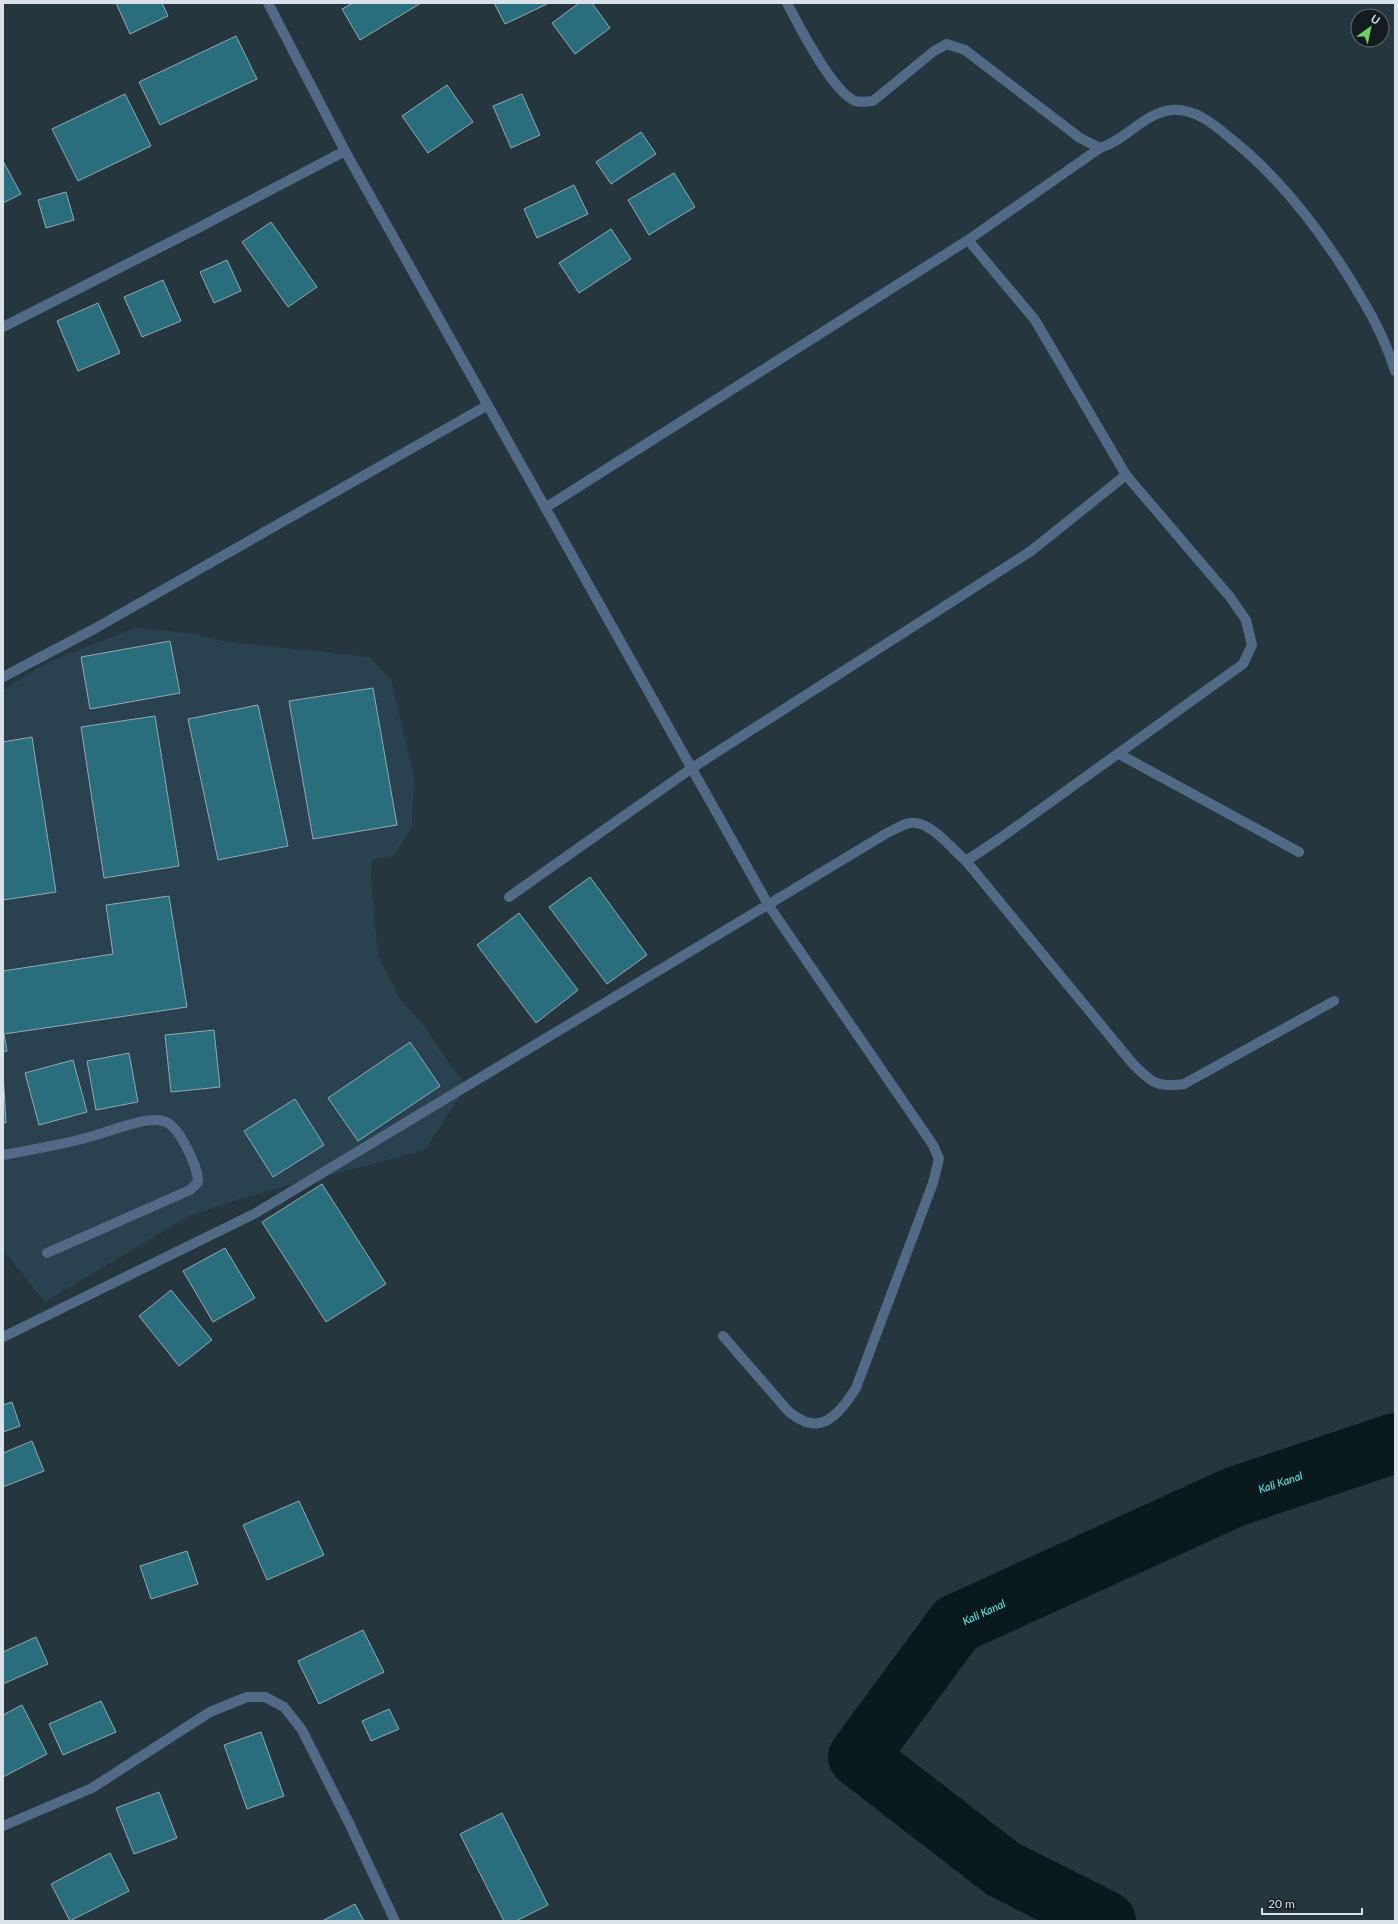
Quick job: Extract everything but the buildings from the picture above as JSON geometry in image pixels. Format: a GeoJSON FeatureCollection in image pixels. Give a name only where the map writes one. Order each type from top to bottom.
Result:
{"type":"FeatureCollection","features":[{"type":"Feature","properties":{"kind":"street"},"geometry":{"type":"LineString","coordinates":[[268,3],[345,151],[769,906],[933,1145],[939,1160],[933,1183],[856,1388],[846,1405],[828,1420],[813,1424],[802,1420],[789,1412],[723,1336]]}},
{"type":"Feature","properties":{"kind":"street"},"geometry":{"type":"LineString","coordinates":[[787,3],[802,32],[831,77],[842,92],[856,101],[873,102],[934,51],[947,44],[965,50],[1080,138],[1100,148]]}},
{"type":"Feature","properties":{"kind":"street"},"geometry":{"type":"LineString","coordinates":[[545,508],[968,240],[1100,148],[1112,144],[1152,116],[1172,110],[1191,112],[1213,124],[1244,149],[1279,183],[1320,231],[1367,305],[1386,342],[1395,371]]}},
{"type":"Feature","properties":{"kind":"street"},"geometry":{"type":"LineString","coordinates":[[3,327],[200,227],[345,151]]}},
{"type":"Feature","properties":{"kind":"street"},"geometry":{"type":"LineString","coordinates":[[966,861],[1119,754],[1243,664],[1252,645],[1246,620],[1230,597],[1126,475],[1035,320],[968,240]]}},
{"type":"Feature","properties":{"kind":"street"},"geometry":{"type":"LineString","coordinates":[[3,677],[94,629],[488,405]]}},
{"type":"Feature","properties":{"kind":"street"},"geometry":{"type":"LineString","coordinates":[[509,897],[692,768],[1031,551],[1126,475]]}},
{"type":"Feature","properties":{"kind":"street"},"geometry":{"type":"LineString","coordinates":[[1119,754],[1299,852]]}},
{"type":"Feature","properties":{"kind":"street"},"geometry":{"type":"LineString","coordinates":[[3,1337],[254,1214],[769,906],[887,833],[910,823],[923,824],[938,834],[966,861],[1128,1058],[1149,1080],[1167,1086],[1184,1084],[1334,1001]]}},
{"type":"Feature","properties":{"kind":"street"},"geometry":{"type":"LineString","coordinates":[[3,1155],[86,1138],[150,1120],[157,1120],[165,1121],[179,1134],[195,1166],[198,1173],[198,1182],[190,1190],[47,1254]]}},
{"type":"Feature","properties":{"kind":"street"},"geometry":{"type":"LineString","coordinates":[[3,1826],[92,1788],[210,1712],[247,1697],[265,1697],[284,1707],[302,1730],[350,1823],[395,1921]]}},
{"type":"Feature","properties":{"kind":"shaded area"},"geometry":{"type":"Polygon","coordinates":[[[135,628],[190,633],[227,642],[369,657],[391,680],[414,776],[412,827],[394,856],[371,860],[372,892],[378,956],[401,1000],[423,1025],[466,1087],[425,1150],[253,1195],[189,1216],[45,1302],[3,1250],[3,690],[48,662],[135,628]]]}},
{"type":"Feature","properties":{"kind":"waterway","name":"Kali Kanal"},"geometry":{"type":"LineString","coordinates":[[1106,1921],[1003,1869],[858,1757],[956,1624],[1234,1497],[1395,1443]]}}]}
